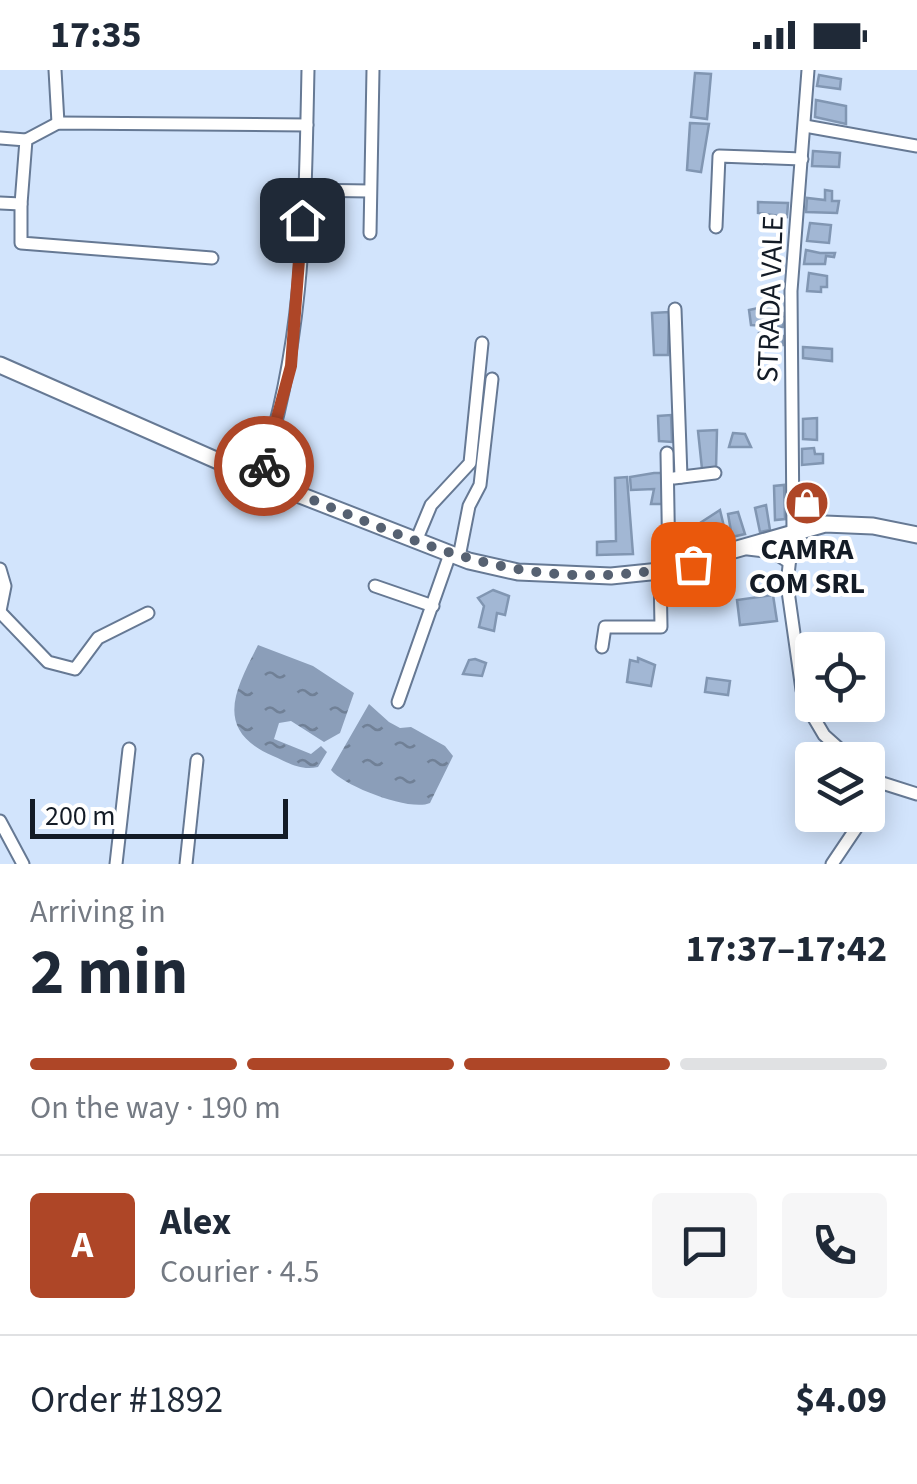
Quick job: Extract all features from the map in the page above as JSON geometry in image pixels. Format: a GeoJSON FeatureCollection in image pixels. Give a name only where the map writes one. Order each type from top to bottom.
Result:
{"type":"FeatureCollection","features":[{"type":"Feature","properties":{"kind":"main road"},"geometry":{"type":"LineString","coordinates":[[0,365],[260,479],[455,556],[518,572],[564,576],[665,570],[792,530],[825,524],[917,535]]}},
{"type":"Feature","properties":{"kind":"street"},"geometry":{"type":"LineString","coordinates":[[55,70],[58,123]]}},
{"type":"Feature","properties":{"kind":"street"},"geometry":{"type":"LineString","coordinates":[[260,479],[279,423],[291,366],[308,70]]}},
{"type":"Feature","properties":{"kind":"street"},"geometry":{"type":"LineString","coordinates":[[370,233],[372,70]]}},
{"type":"Feature","properties":{"kind":"street","name":"STRADA VALE"},"geometry":{"type":"LineString","coordinates":[[808,70],[792,291],[792,530],[787,584],[802,690],[824,735],[832,742]]}},
{"type":"Feature","properties":{"kind":"street"},"geometry":{"type":"LineString","coordinates":[[0,138],[26,140],[58,123],[307,126]]}},
{"type":"Feature","properties":{"kind":"street"},"geometry":{"type":"LineString","coordinates":[[805,126],[917,146]]}},
{"type":"Feature","properties":{"kind":"street"},"geometry":{"type":"LineString","coordinates":[[26,140],[21,243],[212,258]]}},
{"type":"Feature","properties":{"kind":"street"},"geometry":{"type":"LineString","coordinates":[[716,227],[720,156],[802,159]]}},
{"type":"Feature","properties":{"kind":"street"},"geometry":{"type":"LineString","coordinates":[[304,190],[370,191]]}},
{"type":"Feature","properties":{"kind":"street"},"geometry":{"type":"LineString","coordinates":[[0,203],[20,204]]}},
{"type":"Feature","properties":{"kind":"street"},"geometry":{"type":"LineString","coordinates":[[602,646],[605,627],[661,627],[675,478],[675,308]]}},
{"type":"Feature","properties":{"kind":"street"},"geometry":{"type":"LineString","coordinates":[[416,541],[431,504],[470,464],[482,344]]}},
{"type":"Feature","properties":{"kind":"street"},"geometry":{"type":"LineString","coordinates":[[398,702],[480,485],[492,379]]}},
{"type":"Feature","properties":{"kind":"street"},"geometry":{"type":"LineString","coordinates":[[667,453],[675,478]]}},
{"type":"Feature","properties":{"kind":"street"},"geometry":{"type":"LineString","coordinates":[[675,478],[715,474]]}},
{"type":"Feature","properties":{"kind":"street"},"geometry":{"type":"LineString","coordinates":[[738,549],[773,552],[789,562]]}},
{"type":"Feature","properties":{"kind":"street"},"geometry":{"type":"LineString","coordinates":[[0,569],[5,602],[0,612],[48,662],[75,669],[98,638],[148,612]]}},
{"type":"Feature","properties":{"kind":"street"},"geometry":{"type":"LineString","coordinates":[[375,586],[433,606]]}},
{"type":"Feature","properties":{"kind":"street"},"geometry":{"type":"LineString","coordinates":[[116,864],[129,750]]}},
{"type":"Feature","properties":{"kind":"street"},"geometry":{"type":"LineString","coordinates":[[186,864],[197,760]]}},
{"type":"Feature","properties":{"kind":"street"},"geometry":{"type":"LineString","coordinates":[[885,784],[917,794]]}},
{"type":"Feature","properties":{"kind":"street"},"geometry":{"type":"LineString","coordinates":[[0,821],[22,864]]}},
{"type":"Feature","properties":{"kind":"street"},"geometry":{"type":"LineString","coordinates":[[832,864],[853,832]]}},
{"type":"Feature","properties":{"kind":"water"},"geometry":{"type":"Polygon","coordinates":[[[258,645],[313,666],[354,693],[340,733],[324,742],[291,721],[279,723],[274,739],[311,754],[321,746],[327,752],[318,767],[295,766],[254,746],[242,734],[234,708],[242,678],[258,645]]]}},
{"type":"Feature","properties":{"kind":"water"},"geometry":{"type":"Polygon","coordinates":[[[369,704],[389,722],[400,728],[411,727],[445,746],[453,756],[430,803],[408,804],[378,796],[331,770],[369,704]]]}},
{"type":"Feature","properties":{"kind":"building"},"geometry":{"type":"Polygon","coordinates":[[[695,73],[711,74],[707,119],[691,117],[695,73]]]}},
{"type":"Feature","properties":{"kind":"building"},"geometry":{"type":"Polygon","coordinates":[[[819,75],[841,79],[840,89],[817,86],[819,75]]]}},
{"type":"Feature","properties":{"kind":"building"},"geometry":{"type":"Polygon","coordinates":[[[816,100],[846,106],[846,124],[815,117],[816,100]]]}},
{"type":"Feature","properties":{"kind":"building"},"geometry":{"type":"Polygon","coordinates":[[[690,123],[709,124],[701,172],[687,170],[690,123]]]}},
{"type":"Feature","properties":{"kind":"building"},"geometry":{"type":"Polygon","coordinates":[[[813,151],[840,153],[839,167],[812,166],[813,151]]]}},
{"type":"Feature","properties":{"kind":"building"},"geometry":{"type":"Polygon","coordinates":[[[825,190],[832,191],[832,201],[839,201],[837,213],[806,212],[807,198],[825,200],[825,190]]]}},
{"type":"Feature","properties":{"kind":"building"},"geometry":{"type":"Polygon","coordinates":[[[758,202],[788,203],[787,217],[758,213],[758,202]]]}},
{"type":"Feature","properties":{"kind":"building"},"geometry":{"type":"Polygon","coordinates":[[[810,223],[831,225],[829,243],[807,241],[810,223]]]}},
{"type":"Feature","properties":{"kind":"building"},"geometry":{"type":"Polygon","coordinates":[[[806,250],[835,253],[834,257],[826,256],[825,264],[804,264],[806,250]]]}},
{"type":"Feature","properties":{"kind":"building"},"geometry":{"type":"Polygon","coordinates":[[[809,273],[827,276],[827,287],[821,287],[821,292],[807,291],[809,273]]]}},
{"type":"Feature","properties":{"kind":"building"},"geometry":{"type":"Polygon","coordinates":[[[763,307],[783,313],[783,327],[751,325],[749,310],[763,307]]]}},
{"type":"Feature","properties":{"kind":"building"},"geometry":{"type":"Polygon","coordinates":[[[669,312],[668,355],[654,355],[652,313],[669,312]]]}},
{"type":"Feature","properties":{"kind":"building"},"geometry":{"type":"Polygon","coordinates":[[[759,333],[783,336],[783,345],[761,346],[759,333]]]}},
{"type":"Feature","properties":{"kind":"building"},"geometry":{"type":"Polygon","coordinates":[[[803,347],[832,349],[832,361],[803,358],[803,347]]]}},
{"type":"Feature","properties":{"kind":"building"},"geometry":{"type":"Polygon","coordinates":[[[671,415],[672,442],[659,441],[658,416],[671,415]]]}},
{"type":"Feature","properties":{"kind":"building"},"geometry":{"type":"Polygon","coordinates":[[[817,418],[817,440],[803,439],[803,419],[817,418]]]}},
{"type":"Feature","properties":{"kind":"building"},"geometry":{"type":"Polygon","coordinates":[[[717,430],[716,469],[702,469],[698,431],[717,430]]]}},
{"type":"Feature","properties":{"kind":"building"},"geometry":{"type":"Polygon","coordinates":[[[733,433],[745,434],[751,447],[729,447],[733,433]]]}},
{"type":"Feature","properties":{"kind":"building"},"geometry":{"type":"Polygon","coordinates":[[[814,448],[815,454],[823,454],[823,463],[802,465],[802,449],[814,448]]]}},
{"type":"Feature","properties":{"kind":"building"},"geometry":{"type":"Polygon","coordinates":[[[663,473],[663,504],[651,504],[654,489],[631,490],[630,477],[663,473]]]}},
{"type":"Feature","properties":{"kind":"building"},"geometry":{"type":"Polygon","coordinates":[[[627,477],[633,554],[597,555],[597,542],[616,541],[615,478],[627,477]]]}},
{"type":"Feature","properties":{"kind":"building"},"geometry":{"type":"Polygon","coordinates":[[[784,485],[785,519],[775,520],[774,486],[784,485]]]}},
{"type":"Feature","properties":{"kind":"building","name":"CAMRA COM SRL"},"geometry":{"type":"Polygon","coordinates":[[[818,487],[812,510],[802,512],[801,488],[818,487]]]}},
{"type":"Feature","properties":{"kind":"building"},"geometry":{"type":"Polygon","coordinates":[[[766,505],[770,530],[760,532],[755,508],[766,505]]]}},
{"type":"Feature","properties":{"kind":"building"},"geometry":{"type":"Polygon","coordinates":[[[720,510],[726,535],[706,539],[700,523],[720,510]]]}},
{"type":"Feature","properties":{"kind":"building"},"geometry":{"type":"Polygon","coordinates":[[[738,512],[745,534],[732,537],[728,514],[738,512]]]}},
{"type":"Feature","properties":{"kind":"building"},"geometry":{"type":"Polygon","coordinates":[[[695,525],[697,541],[676,548],[674,531],[695,525]]]}},
{"type":"Feature","properties":{"kind":"building"},"geometry":{"type":"Polygon","coordinates":[[[493,590],[509,596],[505,615],[497,613],[494,631],[479,627],[484,606],[478,598],[493,590]]]}},
{"type":"Feature","properties":{"kind":"building"},"geometry":{"type":"Polygon","coordinates":[[[773,595],[777,621],[740,625],[737,600],[773,595]]]}},
{"type":"Feature","properties":{"kind":"building"},"geometry":{"type":"Polygon","coordinates":[[[638,658],[655,665],[651,686],[627,682],[630,660],[638,662],[638,658]]]}},
{"type":"Feature","properties":{"kind":"building"},"geometry":{"type":"Polygon","coordinates":[[[469,660],[486,663],[482,676],[463,674],[469,660]]]}},
{"type":"Feature","properties":{"kind":"building"},"geometry":{"type":"Polygon","coordinates":[[[707,678],[730,681],[728,695],[705,692],[707,678]]]}},
{"type":"Feature","properties":{"kind":"way so far"},"geometry":{"type":"LineString","coordinates":[[264,466],[260,479],[469,561],[518,572],[564,576],[610,576],[693,564]]}},
{"type":"Feature","properties":{"kind":"place","name":"CAMRA COM SRL"},"geometry":{"type":"Point","coordinates":[807,503]}},
{"type":"Feature","properties":{"kind":"route"},"geometry":{"type":"LineString","coordinates":[[264,466],[279,423],[291,366],[302,220]]}}]}
